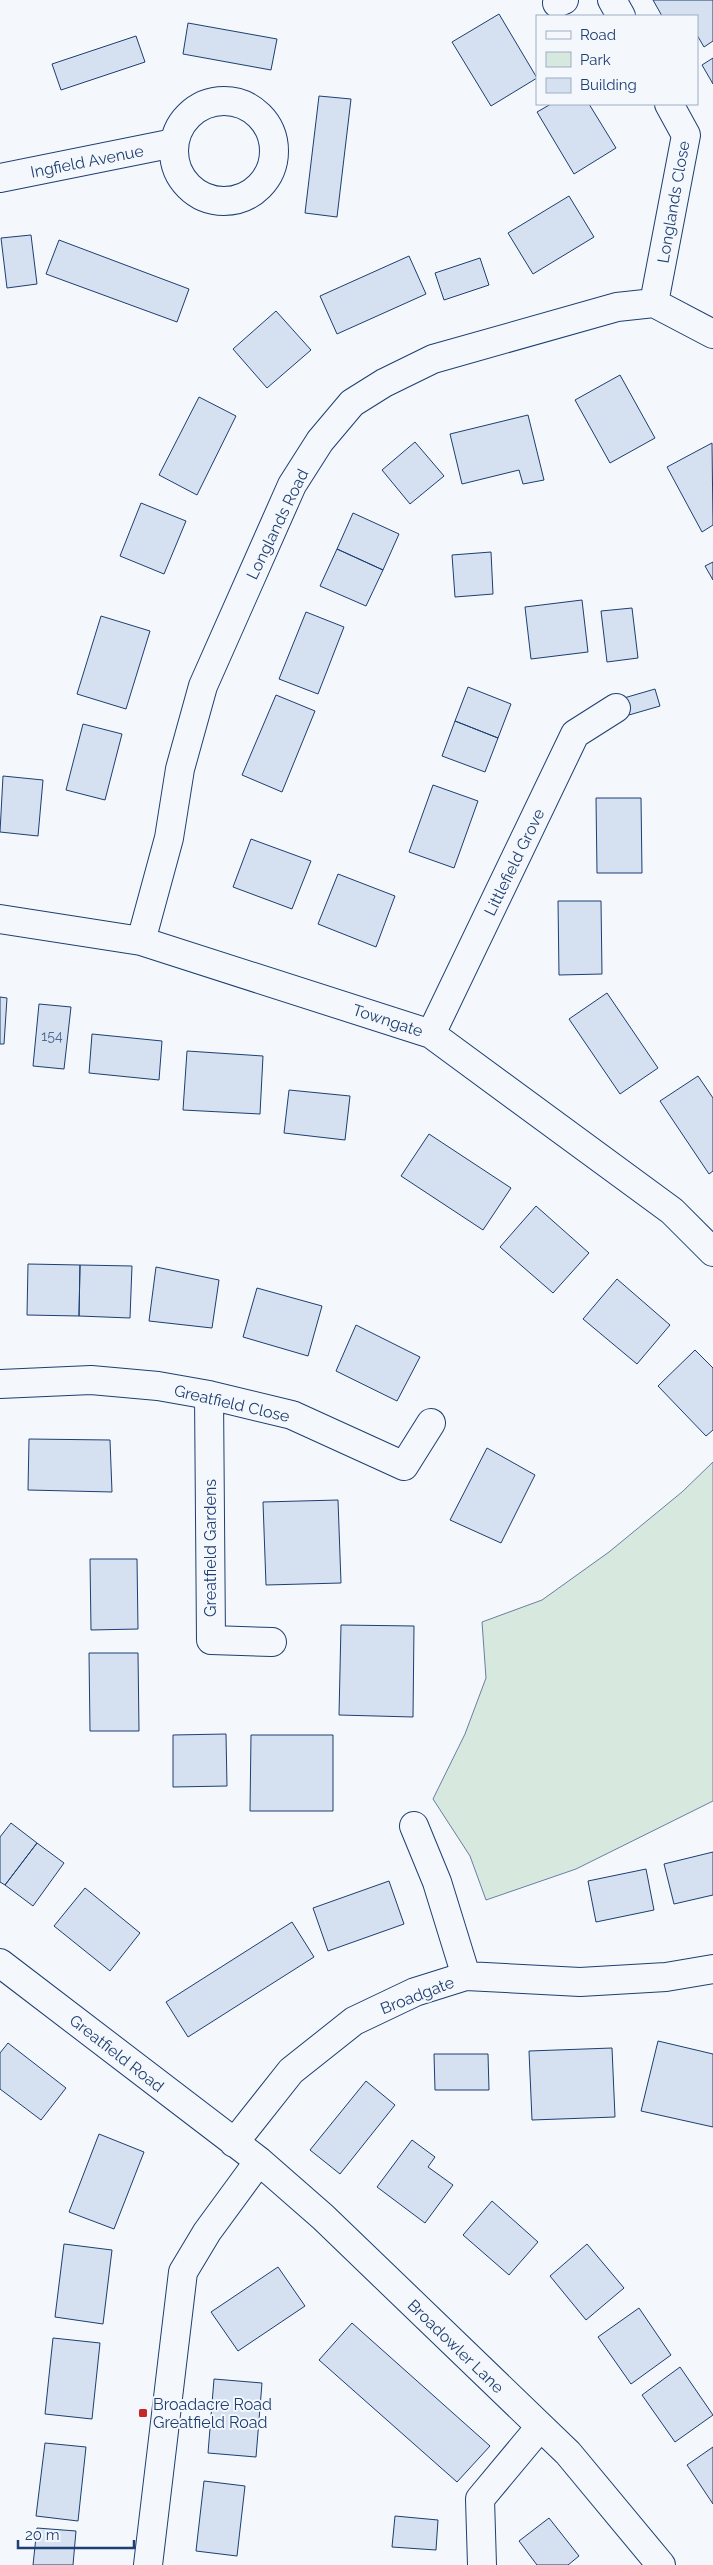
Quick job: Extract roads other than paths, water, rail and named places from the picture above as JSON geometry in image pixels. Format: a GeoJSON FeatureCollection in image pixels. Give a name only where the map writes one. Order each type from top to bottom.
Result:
{"type":"FeatureCollection","features":[{"type":"Feature","properties":{"kind":"street"},"geometry":{"type":"LineString","coordinates":[[612,0],[620,15]]}},
{"type":"Feature","properties":{"kind":"street","name":"Longlands Close"},"geometry":{"type":"LineString","coordinates":[[654,303],[686,135],[670,105]]}},
{"type":"Feature","properties":{"kind":"street","name":"Ingfield Avenue"},"geometry":{"type":"LineString","coordinates":[[0,178],[174,143]]}},
{"type":"Feature","properties":{"kind":"street"},"geometry":{"type":"LineString","coordinates":[[654,303],[713,334]]}},
{"type":"Feature","properties":{"kind":"street","name":"Longlands Road"},"geometry":{"type":"LineString","coordinates":[[141,941],[169,838],[180,769],[203,686],[292,485],[320,441],[352,403],[384,383],[433,359],[617,307],[654,303]]}},
{"type":"Feature","properties":{"kind":"street","name":"Littlefield Grove"},"geometry":{"type":"LineString","coordinates":[[431,1034],[576,734],[616,708]]}},
{"type":"Feature","properties":{"kind":"street","name":"Towngate"},"geometry":{"type":"LineString","coordinates":[[0,919],[141,941],[431,1034],[672,1211],[713,1252]]}},
{"type":"Feature","properties":{"kind":"street","name":"Greatfield Close"},"geometry":{"type":"LineString","coordinates":[[0,1384],[91,1380],[158,1386],[209,1395],[292,1415],[404,1466],[431,1423]]}},
{"type":"Feature","properties":{"kind":"street","name":"Greatfield Gardens"},"geometry":{"type":"LineString","coordinates":[[209,1395],[211,1640],[272,1642]]}},
{"type":"Feature","properties":{"kind":"street"},"geometry":{"type":"LineString","coordinates":[[414,1826],[437,1882],[466,1976]]}},
{"type":"Feature","properties":{"kind":"street","name":"Greatfield Road"},"geometry":{"type":"LineString","coordinates":[[0,1963],[234,2143]]}},
{"type":"Feature","properties":{"kind":"street","name":"Broadgate"},"geometry":{"type":"LineString","coordinates":[[234,2143],[291,2071],[354,2021],[415,1992],[466,1976],[580,1982],[666,1977],[713,1969]]}},
{"type":"Feature","properties":{"kind":"street","name":"Broadowler Lane"},"geometry":{"type":"LineString","coordinates":[[234,2143],[259,2161],[323,2217],[568,2453],[661,2565]]}},
{"type":"Feature","properties":{"kind":"street"},"geometry":{"type":"LineString","coordinates":[[148,2565],[183,2272],[207,2232],[259,2161]]}},
{"type":"Feature","properties":{"kind":"street"},"geometry":{"type":"LineString","coordinates":[[482,2565],[480,2499],[540,2427]]}},
{"type":"Feature","properties":{"kind":"place","name":"Broadacre Road Greatfield Road"},"geometry":{"type":"Point","coordinates":[143,2413]}}]}
